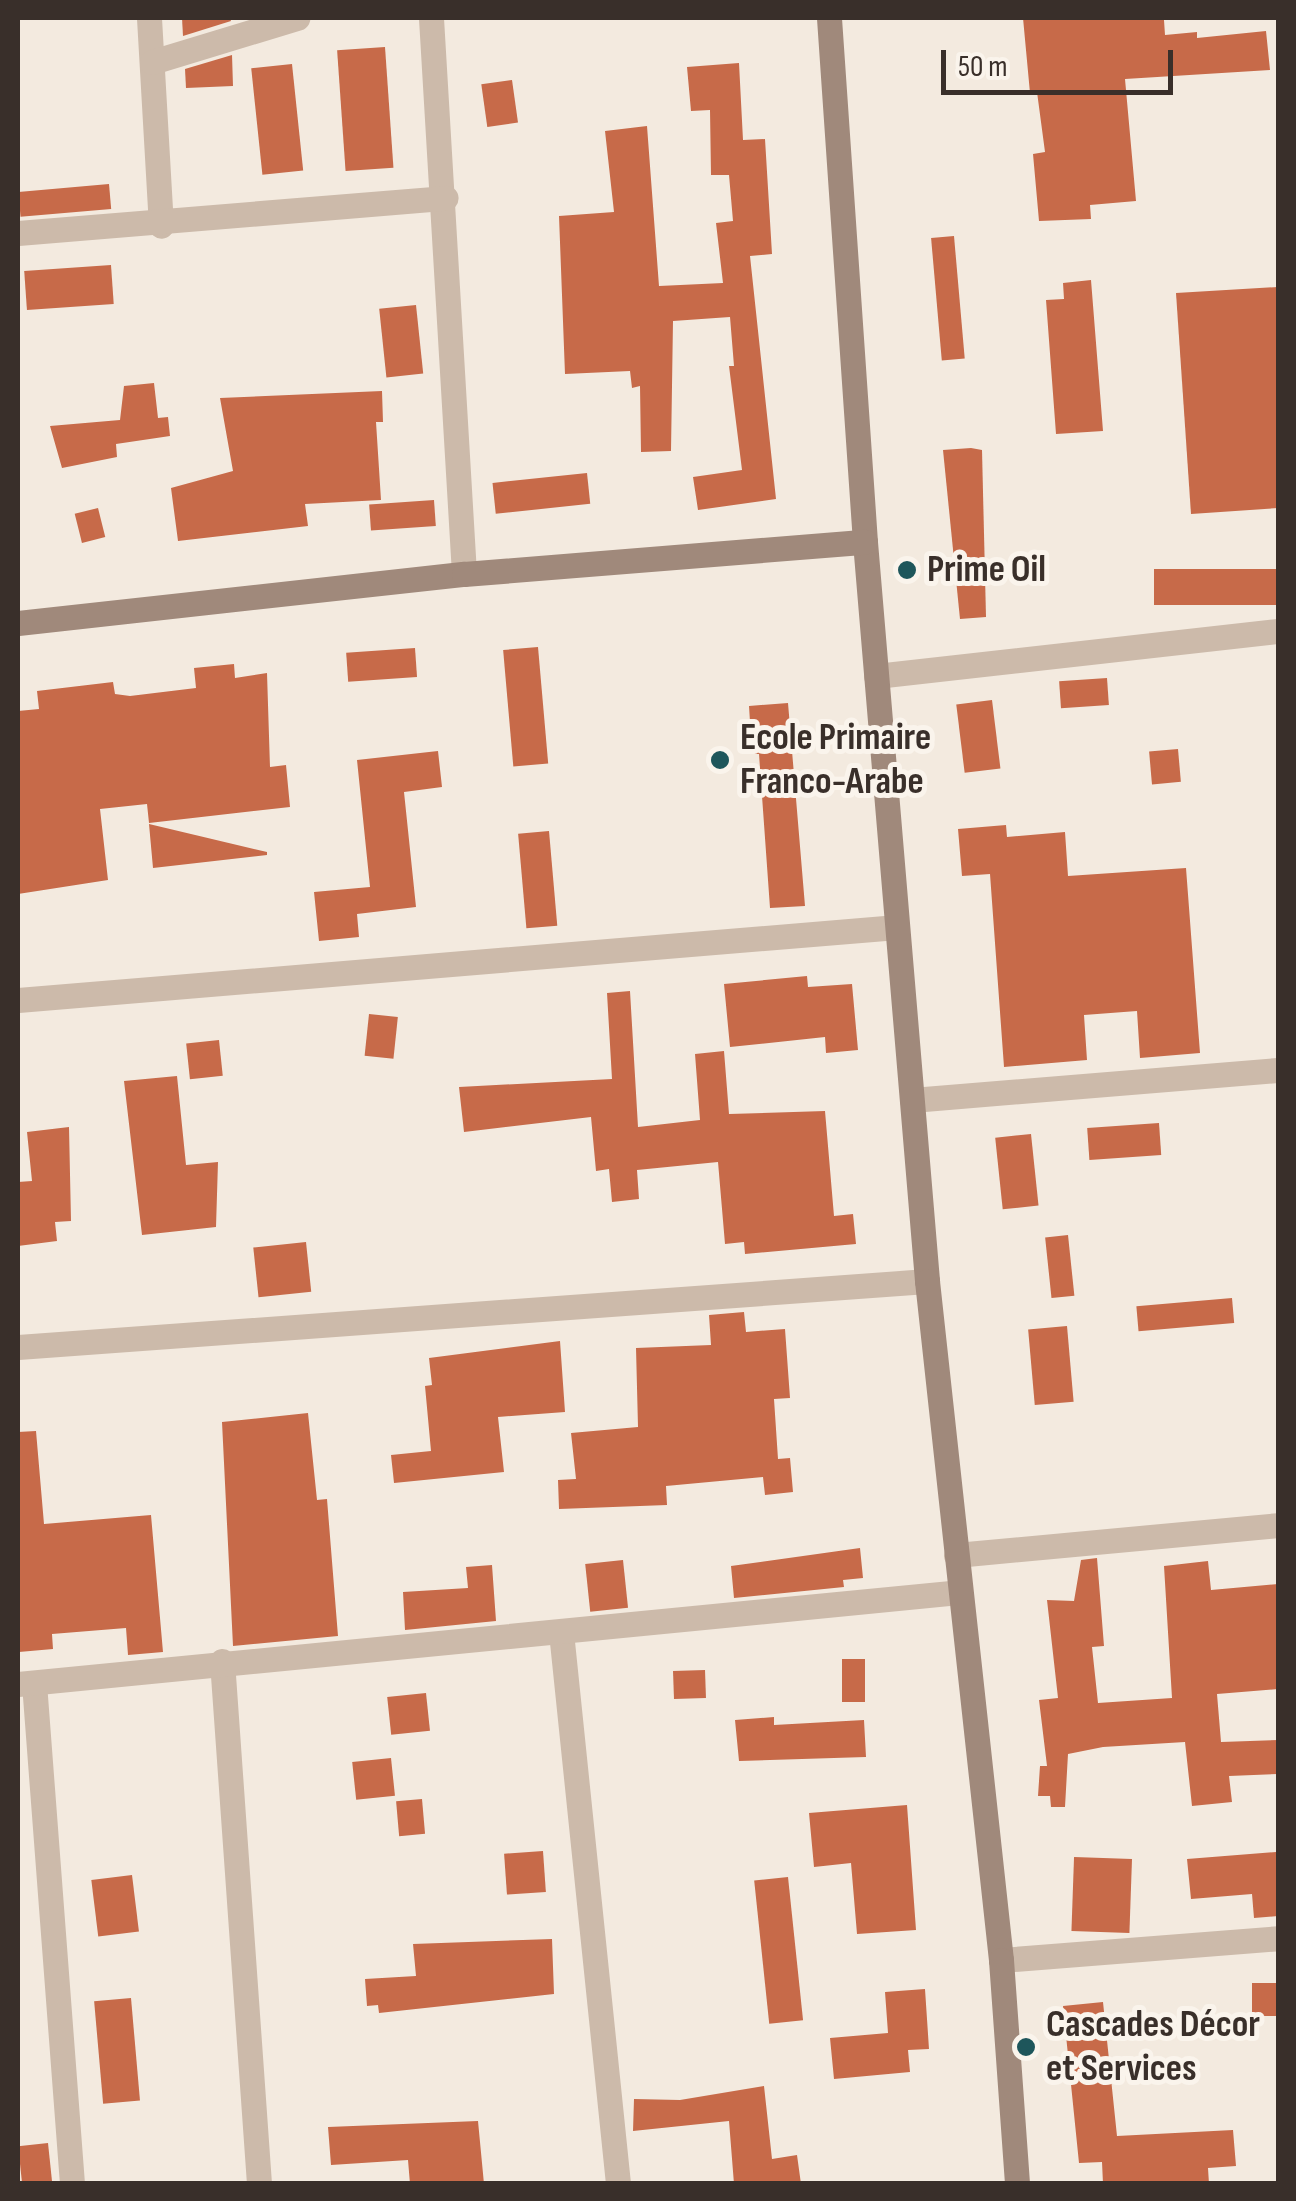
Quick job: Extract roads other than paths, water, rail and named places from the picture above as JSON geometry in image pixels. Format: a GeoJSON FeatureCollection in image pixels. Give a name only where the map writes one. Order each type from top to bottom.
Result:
{"type":"FeatureCollection","features":[{"type":"Feature","properties":{"kind":"main road"},"geometry":{"type":"LineString","coordinates":[[830,18],[865,542],[927,1281],[1001,1960],[1017,2184]]}},
{"type":"Feature","properties":{"kind":"main road"},"geometry":{"type":"LineString","coordinates":[[18,623],[464,574],[865,542]]}},
{"type":"Feature","properties":{"kind":"street"},"geometry":{"type":"LineString","coordinates":[[149,18],[161,226]]}},
{"type":"Feature","properties":{"kind":"street"},"geometry":{"type":"LineString","coordinates":[[152,62],[297,18]]}},
{"type":"Feature","properties":{"kind":"street"},"geometry":{"type":"LineString","coordinates":[[431,18],[446,198],[464,574]]}},
{"type":"Feature","properties":{"kind":"street"},"geometry":{"type":"LineString","coordinates":[[18,233],[161,226],[446,198]]}},
{"type":"Feature","properties":{"kind":"street"},"geometry":{"type":"LineString","coordinates":[[876,676],[1278,631]]}},
{"type":"Feature","properties":{"kind":"street"},"geometry":{"type":"LineString","coordinates":[[18,1000],[897,927]]}},
{"type":"Feature","properties":{"kind":"street"},"geometry":{"type":"LineString","coordinates":[[912,1100],[1278,1070]]}},
{"type":"Feature","properties":{"kind":"street"},"geometry":{"type":"LineString","coordinates":[[18,1347],[927,1281]]}},
{"type":"Feature","properties":{"kind":"street"},"geometry":{"type":"LineString","coordinates":[[956,1555],[1278,1525]]}},
{"type":"Feature","properties":{"kind":"street"},"geometry":{"type":"LineString","coordinates":[[72,2184],[26,1684],[222,1661],[959,1592]]}},
{"type":"Feature","properties":{"kind":"street"},"geometry":{"type":"LineString","coordinates":[[561,1632],[618,2184]]}},
{"type":"Feature","properties":{"kind":"street"},"geometry":{"type":"LineString","coordinates":[[222,1661],[259,2184]]}},
{"type":"Feature","properties":{"kind":"street"},"geometry":{"type":"LineString","coordinates":[[1001,1960],[1278,1938]]}},
{"type":"Feature","properties":{"kind":"place","name":"Prime Oil"},"geometry":{"type":"Point","coordinates":[907,570]}},
{"type":"Feature","properties":{"kind":"place","name":"Ecole Primaire Franco-Arabe"},"geometry":{"type":"Point","coordinates":[720,760]}},
{"type":"Feature","properties":{"kind":"place","name":"Cascades Décor et Services"},"geometry":{"type":"Point","coordinates":[1026,2047]}}]}
